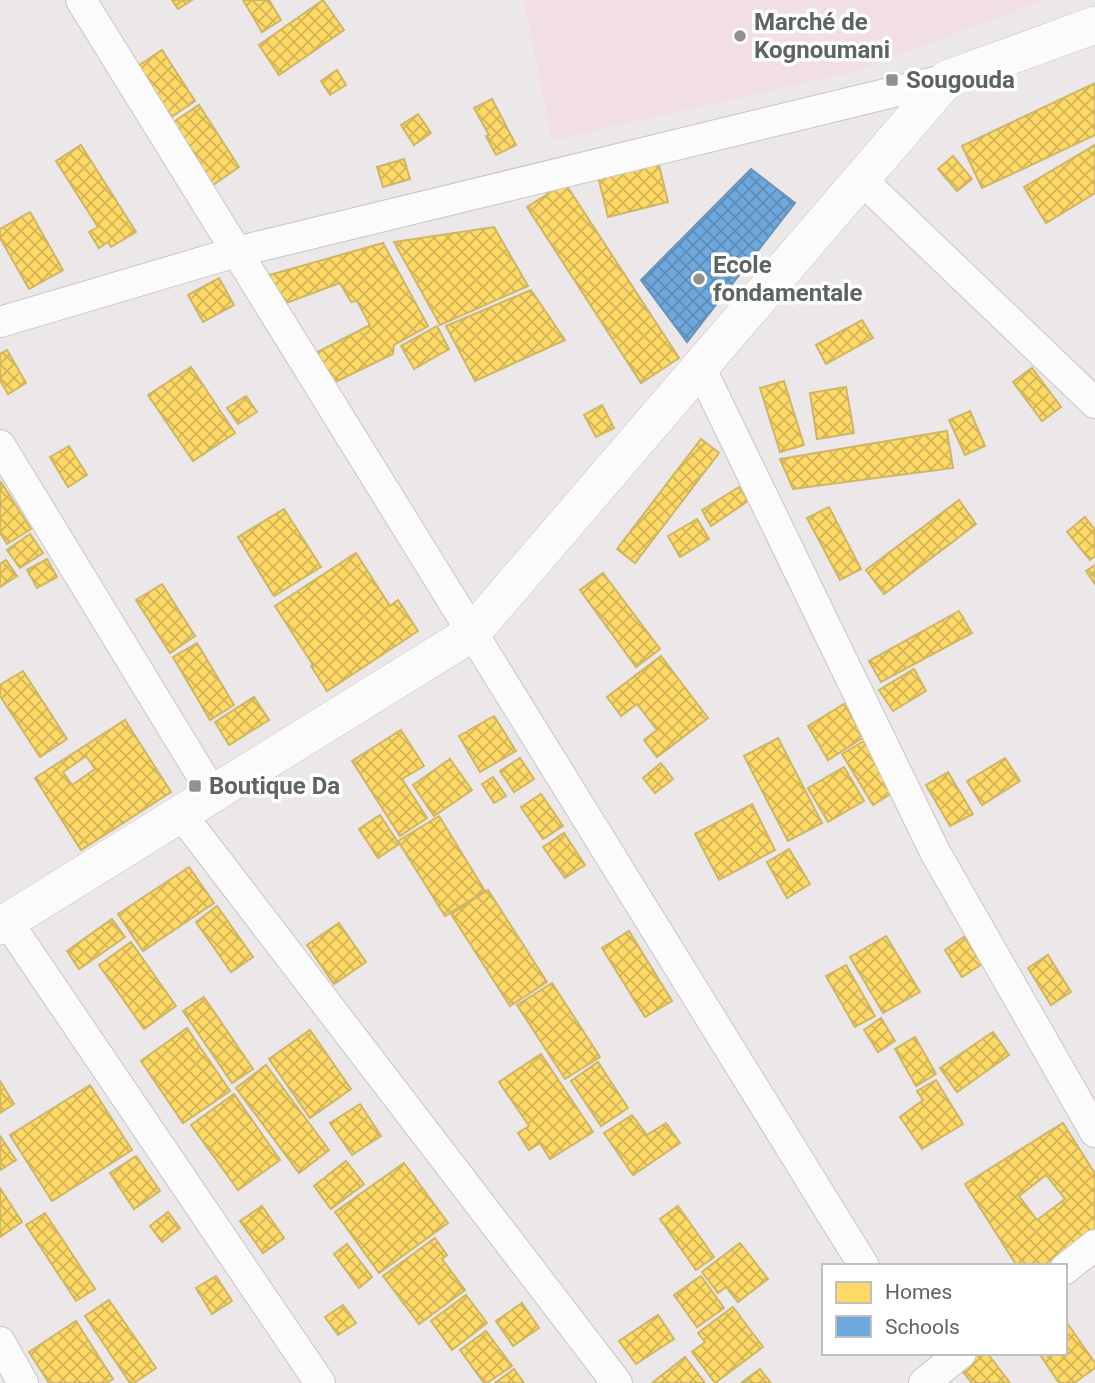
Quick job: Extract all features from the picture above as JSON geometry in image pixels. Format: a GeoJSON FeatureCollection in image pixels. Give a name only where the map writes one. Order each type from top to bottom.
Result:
{"type":"FeatureCollection","features":[{"type":"Feature","properties":{"kind":"street"},"geometry":{"type":"LineString","coordinates":[[80,0],[863,1264]]}},
{"type":"Feature","properties":{"kind":"street"},"geometry":{"type":"LineString","coordinates":[[0,322],[236,252],[947,79],[1095,25]]}},
{"type":"Feature","properties":{"kind":"street"},"geometry":{"type":"LineString","coordinates":[[320,1383],[3,923],[472,633],[947,79]]}},
{"type":"Feature","properties":{"kind":"street"},"geometry":{"type":"LineString","coordinates":[[861,179],[1095,403]]}},
{"type":"Feature","properties":{"kind":"street"},"geometry":{"type":"LineString","coordinates":[[700,367],[936,852],[1095,1132]]}},
{"type":"Feature","properties":{"kind":"street"},"geometry":{"type":"LineString","coordinates":[[0,445],[214,794]]}},
{"type":"Feature","properties":{"kind":"street"},"geometry":{"type":"LineString","coordinates":[[181,814],[617,1383]]}},
{"type":"Feature","properties":{"kind":"street"},"geometry":{"type":"LineString","coordinates":[[1067,1267],[1095,1245]]}},
{"type":"Feature","properties":{"kind":"street"},"geometry":{"type":"LineString","coordinates":[[0,1342],[23,1383]]}},
{"type":"Feature","properties":{"kind":"street"},"geometry":{"type":"LineString","coordinates":[[928,1374],[958,1355]]}},
{"type":"Feature","properties":{"kind":"shaded area","name":"Marché de Kognoumani"},"geometry":{"type":"Polygon","coordinates":[[[524,0],[1043,0],[855,71],[552,140],[524,0]]]}},
{"type":"Feature","properties":{"kind":"building: Homes"},"geometry":{"type":"Polygon","coordinates":[[[172,0],[192,0],[178,9],[172,0]]]}},
{"type":"Feature","properties":{"kind":"building: Homes"},"geometry":{"type":"Polygon","coordinates":[[[243,0],[269,0],[281,20],[262,32],[243,0]]]}},
{"type":"Feature","properties":{"kind":"building: Homes"},"geometry":{"type":"Polygon","coordinates":[[[323,0],[344,30],[279,75],[259,45],[323,0]]]}},
{"type":"Feature","properties":{"kind":"building: Homes"},"geometry":{"type":"Polygon","coordinates":[[[162,50],[195,101],[171,117],[138,66],[162,50]]]}},
{"type":"Feature","properties":{"kind":"building: Homes"},"geometry":{"type":"Polygon","coordinates":[[[337,70],[346,85],[330,95],[321,81],[337,70]]]}},
{"type":"Feature","properties":{"kind":"building: Homes"},"geometry":{"type":"Polygon","coordinates":[[[1095,83],[1095,135],[982,188],[962,146],[1095,83]]]}},
{"type":"Feature","properties":{"kind":"building: Homes"},"geometry":{"type":"Polygon","coordinates":[[[492,99],[516,145],[496,155],[486,136],[489,135],[474,108],[492,99]]]}},
{"type":"Feature","properties":{"kind":"building: Homes"},"geometry":{"type":"Polygon","coordinates":[[[199,105],[239,167],[213,185],[172,123],[199,105]]]}},
{"type":"Feature","properties":{"kind":"building: Homes"},"geometry":{"type":"Polygon","coordinates":[[[418,114],[431,133],[414,145],[401,125],[418,114]]]}},
{"type":"Feature","properties":{"kind":"building: Homes"},"geometry":{"type":"Polygon","coordinates":[[[81,145],[136,232],[111,247],[108,242],[99,248],[89,232],[98,227],[56,161],[81,145]]]}},
{"type":"Feature","properties":{"kind":"building: Homes"},"geometry":{"type":"Polygon","coordinates":[[[1095,145],[1095,193],[1046,223],[1024,187],[1095,145]]]}},
{"type":"Feature","properties":{"kind":"building: Homes"},"geometry":{"type":"Polygon","coordinates":[[[953,156],[972,179],[957,191],[938,169],[953,156]]]}},
{"type":"Feature","properties":{"kind":"building: Homes"},"geometry":{"type":"Polygon","coordinates":[[[404,159],[410,179],[383,187],[377,167],[404,159]]]}},
{"type":"Feature","properties":{"kind":"building: Homes"},"geometry":{"type":"Polygon","coordinates":[[[658,161],[668,202],[608,217],[598,176],[658,161]]]}},
{"type":"Feature","properties":{"kind":"building: Homes"},"geometry":{"type":"Polygon","coordinates":[[[565,183],[679,358],[641,383],[527,207],[565,183]]]}},
{"type":"Feature","properties":{"kind":"building: Homes"},"geometry":{"type":"Polygon","coordinates":[[[30,212],[63,270],[29,289],[0,238],[0,229],[30,212]]]}},
{"type":"Feature","properties":{"kind":"building: Homes"},"geometry":{"type":"Polygon","coordinates":[[[494,227],[528,286],[440,325],[394,242],[494,227]]]}},
{"type":"Feature","properties":{"kind":"building: Homes"},"geometry":{"type":"Polygon","coordinates":[[[383,243],[428,326],[394,345],[393,354],[329,385],[312,355],[370,325],[357,301],[351,302],[340,283],[278,306],[262,277],[383,243]]]}},
{"type":"Feature","properties":{"kind":"building: Homes"},"geometry":{"type":"Polygon","coordinates":[[[219,278],[234,305],[203,322],[188,295],[219,278]]]}},
{"type":"Feature","properties":{"kind":"building: Homes"},"geometry":{"type":"Polygon","coordinates":[[[531,290],[565,340],[475,381],[446,326],[531,290]]]}},
{"type":"Feature","properties":{"kind":"building: Homes"},"geometry":{"type":"Polygon","coordinates":[[[862,320],[873,338],[826,364],[816,345],[862,320]]]}},
{"type":"Feature","properties":{"kind":"building: Homes"},"geometry":{"type":"Polygon","coordinates":[[[437,326],[449,349],[414,369],[401,346],[437,326]]]}},
{"type":"Feature","properties":{"kind":"building: Homes"},"geometry":{"type":"Polygon","coordinates":[[[7,350],[26,383],[8,394],[0,380],[0,354],[7,350]]]}},
{"type":"Feature","properties":{"kind":"building: Homes"},"geometry":{"type":"Polygon","coordinates":[[[191,367],[235,433],[193,461],[148,395],[191,367]]]}},
{"type":"Feature","properties":{"kind":"building: Homes"},"geometry":{"type":"Polygon","coordinates":[[[1032,368],[1061,407],[1042,421],[1013,382],[1032,368]]]}},
{"type":"Feature","properties":{"kind":"building: Homes"},"geometry":{"type":"Polygon","coordinates":[[[784,381],[804,445],[780,452],[760,388],[784,381]]]}},
{"type":"Feature","properties":{"kind":"building: Homes"},"geometry":{"type":"Polygon","coordinates":[[[846,387],[854,433],[817,439],[810,393],[846,387]]]}},
{"type":"Feature","properties":{"kind":"building: Homes"},"geometry":{"type":"Polygon","coordinates":[[[246,396],[257,412],[238,424],[227,408],[246,396]]]}},
{"type":"Feature","properties":{"kind":"building: Homes"},"geometry":{"type":"Polygon","coordinates":[[[602,405],[614,428],[596,437],[584,415],[602,405]]]}},
{"type":"Feature","properties":{"kind":"building: Homes"},"geometry":{"type":"Polygon","coordinates":[[[970,411],[985,446],[965,455],[949,420],[970,411]]]}},
{"type":"Feature","properties":{"kind":"building: Homes"},"geometry":{"type":"Polygon","coordinates":[[[947,431],[953,468],[793,489],[780,459],[947,431]]]}},
{"type":"Feature","properties":{"kind":"building: Homes"},"geometry":{"type":"Polygon","coordinates":[[[701,439],[719,453],[635,563],[617,549],[701,439]]]}},
{"type":"Feature","properties":{"kind":"building: Homes"},"geometry":{"type":"Polygon","coordinates":[[[69,446],[87,475],[68,487],[50,457],[69,446]]]}},
{"type":"Feature","properties":{"kind":"building: Homes"},"geometry":{"type":"Polygon","coordinates":[[[1,482],[31,529],[7,544],[0,533],[1,482]]]}},
{"type":"Feature","properties":{"kind":"building: Homes"},"geometry":{"type":"Polygon","coordinates":[[[739,487],[748,501],[711,526],[702,510],[739,487]]]}},
{"type":"Feature","properties":{"kind":"building: Homes"},"geometry":{"type":"Polygon","coordinates":[[[959,500],[976,524],[884,594],[866,570],[959,500]]]}},
{"type":"Feature","properties":{"kind":"building: Homes"},"geometry":{"type":"Polygon","coordinates":[[[829,507],[861,569],[840,580],[807,518],[829,507]]]}},
{"type":"Feature","properties":{"kind":"building: Homes"},"geometry":{"type":"Polygon","coordinates":[[[284,509],[321,567],[274,596],[238,537],[284,509]]]}},
{"type":"Feature","properties":{"kind":"building: Homes"},"geometry":{"type":"Polygon","coordinates":[[[1085,517],[1095,530],[1095,556],[1090,560],[1067,532],[1085,517]]]}},
{"type":"Feature","properties":{"kind":"building: Homes"},"geometry":{"type":"Polygon","coordinates":[[[697,519],[709,539],[680,557],[668,536],[697,519]]]}},
{"type":"Feature","properties":{"kind":"building: Homes"},"geometry":{"type":"Polygon","coordinates":[[[30,534],[43,553],[20,568],[7,550],[30,534]]]}},
{"type":"Feature","properties":{"kind":"building: Homes"},"geometry":{"type":"Polygon","coordinates":[[[356,553],[390,606],[398,600],[418,631],[327,691],[275,606],[356,553]]]}},
{"type":"Feature","properties":{"kind":"building: Homes"},"geometry":{"type":"Polygon","coordinates":[[[47,559],[57,577],[37,588],[27,570],[47,559]]]}},
{"type":"Feature","properties":{"kind":"building: Homes"},"geometry":{"type":"Polygon","coordinates":[[[6,560],[17,576],[0,587],[0,564],[6,560]]]}},
{"type":"Feature","properties":{"kind":"building: Homes"},"geometry":{"type":"Polygon","coordinates":[[[1095,565],[1095,584],[1086,571],[1095,565]]]}},
{"type":"Feature","properties":{"kind":"building: Homes"},"geometry":{"type":"Polygon","coordinates":[[[603,573],[660,649],[636,667],[580,590],[603,573]]]}},
{"type":"Feature","properties":{"kind":"building: Homes"},"geometry":{"type":"Polygon","coordinates":[[[162,584],[195,636],[170,653],[136,600],[162,584]]]}},
{"type":"Feature","properties":{"kind":"building: Homes"},"geometry":{"type":"Polygon","coordinates":[[[959,611],[972,633],[881,682],[869,661],[959,611]]]}},
{"type":"Feature","properties":{"kind":"building: Homes"},"geometry":{"type":"Polygon","coordinates":[[[197,643],[234,705],[210,720],[173,657],[197,643]]]}},
{"type":"Feature","properties":{"kind":"building: Homes"},"geometry":{"type":"Polygon","coordinates":[[[661,656],[708,718],[657,757],[644,740],[657,730],[637,704],[621,716],[607,697],[661,656]]]}},
{"type":"Feature","properties":{"kind":"building: Homes"},"geometry":{"type":"Polygon","coordinates":[[[914,669],[926,691],[893,711],[879,690],[914,669]]]}},
{"type":"Feature","properties":{"kind":"building: Homes"},"geometry":{"type":"Polygon","coordinates":[[[23,671],[67,739],[40,757],[0,696],[0,685],[23,671]]]}},
{"type":"Feature","properties":{"kind":"building: Homes"},"geometry":{"type":"Polygon","coordinates":[[[254,697],[269,720],[229,745],[215,722],[254,697]]]}},
{"type":"Feature","properties":{"kind":"building: Homes"},"geometry":{"type":"Polygon","coordinates":[[[844,704],[864,737],[828,760],[808,726],[844,704]]]}},
{"type":"Feature","properties":{"kind":"building: Homes"},"geometry":{"type":"Polygon","coordinates":[[[494,716],[516,751],[480,772],[459,736],[494,716]]]}},
{"type":"Feature","properties":{"kind":"building: Homes"},"geometry":{"type":"Polygon","coordinates":[[[125,720],[171,792],[81,850],[35,778],[125,720]],[[86,756],[63,772],[72,785],[95,769],[86,756]]]}},
{"type":"Feature","properties":{"kind":"building: Homes"},"geometry":{"type":"Polygon","coordinates":[[[401,730],[424,766],[402,779],[427,818],[400,836],[352,761],[401,730]]]}},
{"type":"Feature","properties":{"kind":"building: Homes"},"geometry":{"type":"Polygon","coordinates":[[[778,738],[822,823],[788,841],[744,756],[778,738]]]}},
{"type":"Feature","properties":{"kind":"building: Homes"},"geometry":{"type":"Polygon","coordinates":[[[864,741],[895,791],[873,805],[842,754],[864,741]]]}},
{"type":"Feature","properties":{"kind":"building: Homes"},"geometry":{"type":"Polygon","coordinates":[[[520,758],[534,779],[514,792],[500,771],[520,758]]]}},
{"type":"Feature","properties":{"kind":"building: Homes"},"geometry":{"type":"Polygon","coordinates":[[[1005,758],[1020,781],[982,805],[967,781],[1005,758]]]}},
{"type":"Feature","properties":{"kind":"building: Homes"},"geometry":{"type":"Polygon","coordinates":[[[450,759],[472,790],[434,816],[413,785],[450,759]]]}},
{"type":"Feature","properties":{"kind":"building: Homes"},"geometry":{"type":"Polygon","coordinates":[[[661,763],[673,779],[655,793],[643,778],[661,763]]]}},
{"type":"Feature","properties":{"kind":"building: Homes"},"geometry":{"type":"Polygon","coordinates":[[[844,767],[864,801],[828,822],[808,788],[844,767]]]}},
{"type":"Feature","properties":{"kind":"building: Homes"},"geometry":{"type":"Polygon","coordinates":[[[948,772],[973,814],[950,826],[926,785],[948,772]]]}},
{"type":"Feature","properties":{"kind":"building: Homes"},"geometry":{"type":"Polygon","coordinates":[[[493,777],[506,796],[494,803],[482,784],[493,777]]]}},
{"type":"Feature","properties":{"kind":"building: Homes"},"geometry":{"type":"Polygon","coordinates":[[[541,794],[563,826],[543,839],[521,807],[541,794]]]}},
{"type":"Feature","properties":{"kind":"building: Homes"},"geometry":{"type":"Polygon","coordinates":[[[752,804],[775,850],[719,880],[695,834],[752,804]]]}},
{"type":"Feature","properties":{"kind":"building: Homes"},"geometry":{"type":"Polygon","coordinates":[[[380,815],[399,844],[378,858],[359,829],[380,815]]]}},
{"type":"Feature","properties":{"kind":"building: Homes"},"geometry":{"type":"Polygon","coordinates":[[[439,816],[485,891],[445,916],[398,841],[439,816]]]}},
{"type":"Feature","properties":{"kind":"building: Homes"},"geometry":{"type":"Polygon","coordinates":[[[564,833],[585,865],[565,878],[543,847],[564,833]]]}},
{"type":"Feature","properties":{"kind":"building: Homes"},"geometry":{"type":"Polygon","coordinates":[[[789,849],[810,884],[787,898],[767,862],[789,849]]]}},
{"type":"Feature","properties":{"kind":"building: Homes"},"geometry":{"type":"Polygon","coordinates":[[[189,867],[214,903],[143,951],[118,914],[189,867]]]}},
{"type":"Feature","properties":{"kind":"building: Homes"},"geometry":{"type":"Polygon","coordinates":[[[488,890],[547,982],[510,1006],[451,914],[488,890]]]}},
{"type":"Feature","properties":{"kind":"building: Homes"},"geometry":{"type":"Polygon","coordinates":[[[217,906],[253,957],[231,972],[196,922],[217,906]]]}},
{"type":"Feature","properties":{"kind":"building: Homes"},"geometry":{"type":"Polygon","coordinates":[[[112,919],[125,937],[79,969],[67,951],[112,919]]]}},
{"type":"Feature","properties":{"kind":"building: Homes"},"geometry":{"type":"Polygon","coordinates":[[[339,923],[366,962],[334,984],[307,945],[339,923]]]}},
{"type":"Feature","properties":{"kind":"building: Homes"},"geometry":{"type":"Polygon","coordinates":[[[629,931],[672,1001],[645,1017],[602,948],[629,931]]]}},
{"type":"Feature","properties":{"kind":"building: Homes"},"geometry":{"type":"Polygon","coordinates":[[[886,936],[920,992],[883,1013],[850,957],[886,936]]]}},
{"type":"Feature","properties":{"kind":"building: Homes"},"geometry":{"type":"Polygon","coordinates":[[[964,937],[982,964],[962,977],[945,950],[964,937]]]}},
{"type":"Feature","properties":{"kind":"building: Homes"},"geometry":{"type":"Polygon","coordinates":[[[131,942],[176,1006],[144,1029],[99,965],[131,942]]]}},
{"type":"Feature","properties":{"kind":"building: Homes"},"geometry":{"type":"Polygon","coordinates":[[[1048,955],[1071,992],[1051,1005],[1028,968],[1048,955]]]}},
{"type":"Feature","properties":{"kind":"building: Homes"},"geometry":{"type":"Polygon","coordinates":[[[846,965],[875,1016],[855,1027],[826,976],[846,965]]]}},
{"type":"Feature","properties":{"kind":"building: Homes"},"geometry":{"type":"Polygon","coordinates":[[[552,983],[600,1057],[565,1079],[517,1005],[552,983]]]}},
{"type":"Feature","properties":{"kind":"building: Homes"},"geometry":{"type":"Polygon","coordinates":[[[204,997],[253,1069],[232,1083],[183,1011],[204,997]]]}},
{"type":"Feature","properties":{"kind":"building: Homes"},"geometry":{"type":"Polygon","coordinates":[[[881,1018],[895,1041],[878,1052],[864,1030],[881,1018]]]}},
{"type":"Feature","properties":{"kind":"building: Homes"},"geometry":{"type":"Polygon","coordinates":[[[187,1028],[230,1091],[183,1123],[141,1061],[187,1028]]]}},
{"type":"Feature","properties":{"kind":"building: Homes"},"geometry":{"type":"Polygon","coordinates":[[[310,1030],[351,1089],[310,1118],[269,1059],[310,1030]]]}},
{"type":"Feature","properties":{"kind":"building: Homes"},"geometry":{"type":"Polygon","coordinates":[[[993,1032],[1009,1055],[957,1092],[940,1068],[993,1032]]]}},
{"type":"Feature","properties":{"kind":"building: Homes"},"geometry":{"type":"Polygon","coordinates":[[[915,1037],[936,1074],[916,1086],[895,1049],[915,1037]]]}},
{"type":"Feature","properties":{"kind":"building: Homes"},"geometry":{"type":"Polygon","coordinates":[[[541,1054],[593,1132],[550,1159],[540,1143],[529,1150],[518,1133],[529,1126],[499,1082],[541,1054]]]}},
{"type":"Feature","properties":{"kind":"building: Homes"},"geometry":{"type":"Polygon","coordinates":[[[598,1062],[628,1108],[601,1126],[571,1081],[598,1062]]]}},
{"type":"Feature","properties":{"kind":"building: Homes"},"geometry":{"type":"Polygon","coordinates":[[[266,1065],[329,1150],[299,1173],[236,1088],[266,1065]]]}},
{"type":"Feature","properties":{"kind":"building: Homes"},"geometry":{"type":"Polygon","coordinates":[[[936,1080],[963,1124],[922,1149],[900,1117],[923,1100],[917,1091],[936,1080]]]}},
{"type":"Feature","properties":{"kind":"building: Homes"},"geometry":{"type":"Polygon","coordinates":[[[0,1081],[14,1104],[0,1113],[0,1081]]]}},
{"type":"Feature","properties":{"kind":"building: Homes"},"geometry":{"type":"Polygon","coordinates":[[[90,1085],[132,1150],[52,1201],[10,1135],[90,1085]]]}},
{"type":"Feature","properties":{"kind":"building: Homes"},"geometry":{"type":"Polygon","coordinates":[[[234,1094],[280,1160],[238,1190],[191,1125],[234,1094]]]}},
{"type":"Feature","properties":{"kind":"building: Homes"},"geometry":{"type":"Polygon","coordinates":[[[360,1104],[381,1136],[352,1155],[330,1123],[360,1104]]]}},
{"type":"Feature","properties":{"kind":"building: Homes"},"geometry":{"type":"Polygon","coordinates":[[[632,1115],[647,1135],[666,1123],[680,1143],[633,1175],[604,1133],[632,1115]]]}},
{"type":"Feature","properties":{"kind":"building: Homes"},"geometry":{"type":"Polygon","coordinates":[[[1063,1123],[1095,1174],[1095,1237],[1051,1264],[1016,1264],[965,1184],[1063,1123]],[[1046,1175],[1019,1196],[1037,1220],[1065,1199],[1046,1175]]]}},
{"type":"Feature","properties":{"kind":"building: Homes"},"geometry":{"type":"Polygon","coordinates":[[[0,1136],[16,1160],[0,1170],[0,1136]]]}},
{"type":"Feature","properties":{"kind":"building: Homes"},"geometry":{"type":"Polygon","coordinates":[[[136,1156],[160,1191],[134,1209],[110,1173],[136,1156]]]}},
{"type":"Feature","properties":{"kind":"building: Homes"},"geometry":{"type":"Polygon","coordinates":[[[346,1161],[364,1184],[331,1209],[314,1186],[346,1161]]]}},
{"type":"Feature","properties":{"kind":"building: Homes"},"geometry":{"type":"Polygon","coordinates":[[[404,1163],[448,1223],[379,1273],[335,1212],[404,1163]]]}},
{"type":"Feature","properties":{"kind":"building: Homes"},"geometry":{"type":"Polygon","coordinates":[[[0,1188],[22,1222],[0,1237],[0,1188]]]}},
{"type":"Feature","properties":{"kind":"building: Homes"},"geometry":{"type":"Polygon","coordinates":[[[262,1206],[284,1238],[263,1253],[240,1221],[262,1206]]]}},
{"type":"Feature","properties":{"kind":"building: Homes"},"geometry":{"type":"Polygon","coordinates":[[[678,1206],[714,1257],[696,1270],[660,1219],[678,1206]]]}},
{"type":"Feature","properties":{"kind":"building: Homes"},"geometry":{"type":"Polygon","coordinates":[[[168,1212],[180,1228],[162,1242],[150,1226],[168,1212]]]}},
{"type":"Feature","properties":{"kind":"building: Homes"},"geometry":{"type":"Polygon","coordinates":[[[45,1213],[95,1289],[76,1301],[26,1225],[45,1213]]]}},
{"type":"Feature","properties":{"kind":"building: Homes"},"geometry":{"type":"Polygon","coordinates":[[[435,1238],[447,1255],[442,1259],[465,1290],[419,1324],[383,1276],[435,1238]]]}},
{"type":"Feature","properties":{"kind":"building: Homes"},"geometry":{"type":"Polygon","coordinates":[[[740,1243],[768,1279],[738,1302],[726,1287],[718,1293],[702,1272],[740,1243]]]}},
{"type":"Feature","properties":{"kind":"building: Homes"},"geometry":{"type":"Polygon","coordinates":[[[347,1244],[372,1277],[359,1288],[334,1254],[347,1244]]]}},
{"type":"Feature","properties":{"kind":"building: Homes"},"geometry":{"type":"Polygon","coordinates":[[[216,1276],[232,1301],[212,1314],[196,1288],[216,1276]]]}},
{"type":"Feature","properties":{"kind":"building: Homes"},"geometry":{"type":"Polygon","coordinates":[[[701,1276],[724,1308],[697,1327],[674,1295],[701,1276]]]}},
{"type":"Feature","properties":{"kind":"building: Homes"},"geometry":{"type":"Polygon","coordinates":[[[466,1295],[487,1323],[452,1350],[431,1321],[466,1295]]]}},
{"type":"Feature","properties":{"kind":"building: Homes"},"geometry":{"type":"Polygon","coordinates":[[[109,1300],[156,1368],[134,1383],[130,1383],[85,1316],[109,1300]]]}},
{"type":"Feature","properties":{"kind":"building: Homes"},"geometry":{"type":"Polygon","coordinates":[[[522,1303],[539,1328],[513,1346],[496,1321],[522,1303]]]}},
{"type":"Feature","properties":{"kind":"building: Homes"},"geometry":{"type":"Polygon","coordinates":[[[343,1305],[356,1323],[338,1335],[325,1317],[343,1305]]]}},
{"type":"Feature","properties":{"kind":"building: Homes"},"geometry":{"type":"Polygon","coordinates":[[[733,1307],[763,1347],[715,1383],[692,1352],[705,1342],[698,1333],[733,1307]]]}},
{"type":"Feature","properties":{"kind":"building: Homes"},"geometry":{"type":"Polygon","coordinates":[[[658,1315],[674,1339],[636,1364],[619,1341],[658,1315]]]}},
{"type":"Feature","properties":{"kind":"building: Homes"},"geometry":{"type":"Polygon","coordinates":[[[76,1321],[113,1379],[107,1383],[49,1383],[29,1352],[76,1321]]]}},
{"type":"Feature","properties":{"kind":"building: Homes"},"geometry":{"type":"Polygon","coordinates":[[[1067,1323],[1095,1363],[1095,1368],[1074,1383],[1059,1383],[1040,1355],[1067,1355],[1067,1323]]]}},
{"type":"Feature","properties":{"kind":"building: Homes"},"geometry":{"type":"Polygon","coordinates":[[[486,1331],[512,1366],[484,1383],[460,1350],[486,1331]]]}},
{"type":"Feature","properties":{"kind":"building: Homes"},"geometry":{"type":"Polygon","coordinates":[[[972,1355],[989,1355],[1010,1383],[972,1383],[958,1366],[972,1355]]]}},
{"type":"Feature","properties":{"kind":"building: Homes"},"geometry":{"type":"Polygon","coordinates":[[[685,1357],[705,1383],[652,1383],[685,1357]]]}},
{"type":"Feature","properties":{"kind":"building: Homes"},"geometry":{"type":"Polygon","coordinates":[[[514,1369],[524,1383],[495,1383],[514,1369]]]}},
{"type":"Feature","properties":{"kind":"building: Homes"},"geometry":{"type":"Polygon","coordinates":[[[760,1369],[771,1383],[741,1383],[760,1369]]]}},
{"type":"Feature","properties":{"kind":"building: Schools"},"geometry":{"type":"Polygon","coordinates":[[[751,169],[795,203],[687,342],[641,280],[751,169]]]}},
{"type":"Feature","properties":{"kind":"place","name":"Marché de Kognoumani"},"geometry":{"type":"Point","coordinates":[740,36]}},
{"type":"Feature","properties":{"kind":"place","name":"Sougouda"},"geometry":{"type":"Point","coordinates":[892,80]}},
{"type":"Feature","properties":{"kind":"place","name":"Ecole fondamentale"},"geometry":{"type":"Point","coordinates":[699,279]}},
{"type":"Feature","properties":{"kind":"place","name":"Boutique Da"},"geometry":{"type":"Point","coordinates":[195,786]}}]}
